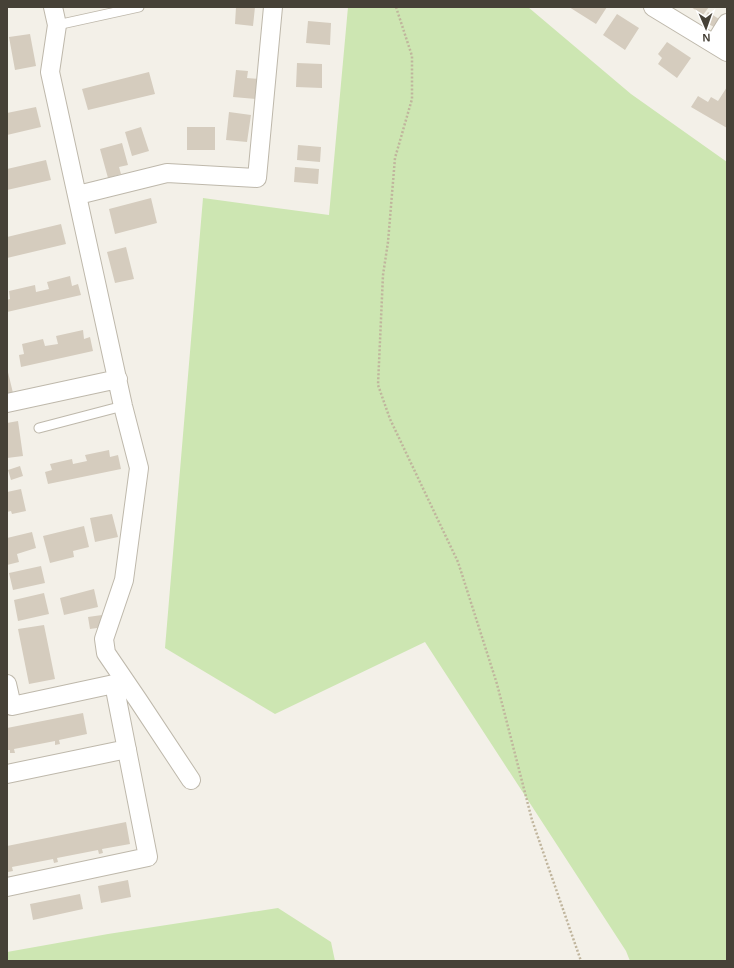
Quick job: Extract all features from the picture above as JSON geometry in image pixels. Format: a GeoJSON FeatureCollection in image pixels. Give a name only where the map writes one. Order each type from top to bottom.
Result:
{"type":"FeatureCollection","features":[{"type":"Feature","properties":{"kind":"street"},"geometry":{"type":"LineString","coordinates":[[53,7],[57,25],[50,72],[123,406],[139,468],[124,580],[104,639],[106,653],[191,780]]}},
{"type":"Feature","properties":{"kind":"street"},"geometry":{"type":"LineString","coordinates":[[78,195],[167,173],[257,178],[273,7]]}},
{"type":"Feature","properties":{"kind":"street"},"geometry":{"type":"LineString","coordinates":[[653,7],[720,48],[727,23]]}},
{"type":"Feature","properties":{"kind":"street"},"geometry":{"type":"LineString","coordinates":[[7,403],[118,379]]}},
{"type":"Feature","properties":{"kind":"street"},"geometry":{"type":"LineString","coordinates":[[7,684],[12,706],[114,684],[148,858],[7,887]]}},
{"type":"Feature","properties":{"kind":"street"},"geometry":{"type":"LineString","coordinates":[[7,774],[127,749]]}},
{"type":"Feature","properties":{"kind":"lane"},"geometry":{"type":"LineString","coordinates":[[57,25],[139,7]]}},
{"type":"Feature","properties":{"kind":"lane"},"geometry":{"type":"LineString","coordinates":[[39,428],[123,406]]}},
{"type":"Feature","properties":{"kind":"path"},"geometry":{"type":"LineString","coordinates":[[396,7],[412,56],[412,99],[395,158],[388,242],[383,275],[378,385],[390,419],[458,562],[497,684],[532,820],[581,961]]}},
{"type":"Feature","properties":{"kind":"green space"},"geometry":{"type":"Polygon","coordinates":[[[348,7],[528,7],[631,94],[727,162],[727,961],[630,961],[626,951],[425,642],[275,714],[165,648],[203,198],[329,215],[348,7]]]}},
{"type":"Feature","properties":{"kind":"green space"},"geometry":{"type":"Polygon","coordinates":[[[278,908],[331,942],[335,961],[7,961],[7,952],[108,934],[278,908]]]}},
{"type":"Feature","properties":{"kind":"building"},"geometry":{"type":"Polygon","coordinates":[[[236,7],[255,7],[253,26],[235,24],[236,7]]]}},
{"type":"Feature","properties":{"kind":"building"},"geometry":{"type":"Polygon","coordinates":[[[569,7],[607,7],[596,24],[569,7]]]}},
{"type":"Feature","properties":{"kind":"building"},"geometry":{"type":"Polygon","coordinates":[[[691,7],[709,7],[703,15],[691,7]]]}},
{"type":"Feature","properties":{"kind":"building"},"geometry":{"type":"Polygon","coordinates":[[[708,12],[719,19],[714,27],[703,21],[708,12]]]}},
{"type":"Feature","properties":{"kind":"building"},"geometry":{"type":"Polygon","coordinates":[[[617,14],[639,28],[625,50],[603,35],[617,14]]]}},
{"type":"Feature","properties":{"kind":"building"},"geometry":{"type":"Polygon","coordinates":[[[308,21],[331,23],[330,45],[306,43],[308,21]]]}},
{"type":"Feature","properties":{"kind":"building"},"geometry":{"type":"Polygon","coordinates":[[[30,34],[36,66],[15,70],[9,37],[30,34]]]}},
{"type":"Feature","properties":{"kind":"building"},"geometry":{"type":"Polygon","coordinates":[[[667,42],[691,58],[677,78],[658,64],[662,58],[658,54],[667,42]]]}},
{"type":"Feature","properties":{"kind":"building"},"geometry":{"type":"Polygon","coordinates":[[[297,63],[322,64],[322,88],[296,87],[297,63]]]}},
{"type":"Feature","properties":{"kind":"building"},"geometry":{"type":"Polygon","coordinates":[[[236,70],[248,71],[247,78],[259,79],[257,99],[233,97],[236,70]]]}},
{"type":"Feature","properties":{"kind":"building"},"geometry":{"type":"Polygon","coordinates":[[[149,72],[155,94],[88,110],[82,89],[149,72]]]}},
{"type":"Feature","properties":{"kind":"building"},"geometry":{"type":"Polygon","coordinates":[[[727,87],[727,128],[691,107],[698,96],[708,102],[711,97],[718,101],[727,87]]]}},
{"type":"Feature","properties":{"kind":"building"},"geometry":{"type":"Polygon","coordinates":[[[36,107],[41,127],[7,135],[7,113],[36,107]]]}},
{"type":"Feature","properties":{"kind":"building"},"geometry":{"type":"Polygon","coordinates":[[[229,112],[251,115],[247,142],[226,140],[229,112]]]}},
{"type":"Feature","properties":{"kind":"building"},"geometry":{"type":"Polygon","coordinates":[[[141,127],[149,151],[132,156],[125,132],[141,127]]]}},
{"type":"Feature","properties":{"kind":"building"},"geometry":{"type":"Polygon","coordinates":[[[187,127],[215,127],[215,150],[187,150],[187,127]]]}},
{"type":"Feature","properties":{"kind":"building"},"geometry":{"type":"Polygon","coordinates":[[[122,143],[128,165],[119,167],[121,174],[108,178],[100,149],[122,143]]]}},
{"type":"Feature","properties":{"kind":"building"},"geometry":{"type":"Polygon","coordinates":[[[298,145],[321,147],[320,162],[297,160],[298,145]]]}},
{"type":"Feature","properties":{"kind":"building"},"geometry":{"type":"Polygon","coordinates":[[[46,160],[51,180],[7,190],[7,169],[46,160]]]}},
{"type":"Feature","properties":{"kind":"building"},"geometry":{"type":"Polygon","coordinates":[[[295,167],[319,169],[318,184],[294,182],[295,167]]]}},
{"type":"Feature","properties":{"kind":"building"},"geometry":{"type":"Polygon","coordinates":[[[151,198],[157,223],[115,234],[109,209],[151,198]]]}},
{"type":"Feature","properties":{"kind":"building"},"geometry":{"type":"Polygon","coordinates":[[[61,224],[66,244],[7,258],[7,237],[61,224]]]}},
{"type":"Feature","properties":{"kind":"building"},"geometry":{"type":"Polygon","coordinates":[[[126,247],[134,279],[115,283],[107,252],[126,247]]]}},
{"type":"Feature","properties":{"kind":"building"},"geometry":{"type":"Polygon","coordinates":[[[70,276],[72,286],[78,284],[81,295],[7,312],[7,300],[10,299],[9,291],[35,285],[36,292],[49,289],[47,282],[70,276]]]}},
{"type":"Feature","properties":{"kind":"building"},"geometry":{"type":"Polygon","coordinates":[[[83,330],[84,339],[90,337],[93,351],[21,367],[19,355],[24,354],[22,344],[43,339],[45,346],[58,344],[56,336],[83,330]]]}},
{"type":"Feature","properties":{"kind":"building"},"geometry":{"type":"Polygon","coordinates":[[[7,368],[13,393],[7,394],[7,368]]]}},
{"type":"Feature","properties":{"kind":"building"},"geometry":{"type":"Polygon","coordinates":[[[18,421],[23,456],[7,458],[7,423],[18,421]]]}},
{"type":"Feature","properties":{"kind":"building"},"geometry":{"type":"Polygon","coordinates":[[[109,450],[110,457],[118,455],[121,469],[48,484],[45,472],[52,470],[50,464],[72,459],[73,464],[87,461],[85,455],[109,450]]]}},
{"type":"Feature","properties":{"kind":"building"},"geometry":{"type":"Polygon","coordinates":[[[20,466],[23,476],[11,480],[8,470],[20,466]]]}},
{"type":"Feature","properties":{"kind":"building"},"geometry":{"type":"Polygon","coordinates":[[[21,489],[26,511],[12,514],[11,511],[7,512],[7,492],[21,489]]]}},
{"type":"Feature","properties":{"kind":"building"},"geometry":{"type":"Polygon","coordinates":[[[112,514],[118,537],[95,542],[90,518],[112,514]]]}},
{"type":"Feature","properties":{"kind":"building"},"geometry":{"type":"Polygon","coordinates":[[[84,526],[89,547],[73,551],[74,557],[50,563],[43,536],[84,526]]]}},
{"type":"Feature","properties":{"kind":"building"},"geometry":{"type":"Polygon","coordinates":[[[32,532],[36,548],[17,554],[19,562],[7,565],[7,538],[32,532]]]}},
{"type":"Feature","properties":{"kind":"building"},"geometry":{"type":"Polygon","coordinates":[[[41,566],[45,583],[13,590],[9,573],[41,566]]]}},
{"type":"Feature","properties":{"kind":"building"},"geometry":{"type":"Polygon","coordinates":[[[94,589],[98,607],[64,615],[60,598],[94,589]]]}},
{"type":"Feature","properties":{"kind":"building"},"geometry":{"type":"Polygon","coordinates":[[[44,593],[49,614],[18,621],[14,600],[44,593]]]}},
{"type":"Feature","properties":{"kind":"building"},"geometry":{"type":"Polygon","coordinates":[[[102,615],[104,627],[90,629],[88,617],[102,615]]]}},
{"type":"Feature","properties":{"kind":"building"},"geometry":{"type":"Polygon","coordinates":[[[44,625],[55,679],[29,684],[18,629],[44,625]]]}},
{"type":"Feature","properties":{"kind":"building"},"geometry":{"type":"Polygon","coordinates":[[[83,713],[87,734],[59,740],[60,744],[55,745],[55,741],[14,749],[15,753],[10,753],[10,750],[7,750],[7,728],[83,713]]]}},
{"type":"Feature","properties":{"kind":"building"},"geometry":{"type":"Polygon","coordinates":[[[126,822],[130,844],[102,849],[103,853],[99,854],[98,850],[57,858],[58,862],[54,863],[53,859],[12,867],[13,871],[8,872],[7,846],[126,822]]]}},
{"type":"Feature","properties":{"kind":"building"},"geometry":{"type":"Polygon","coordinates":[[[128,880],[131,897],[101,903],[98,886],[128,880]]]}},
{"type":"Feature","properties":{"kind":"building"},"geometry":{"type":"Polygon","coordinates":[[[80,894],[83,909],[33,920],[30,904],[80,894]]]}}]}
